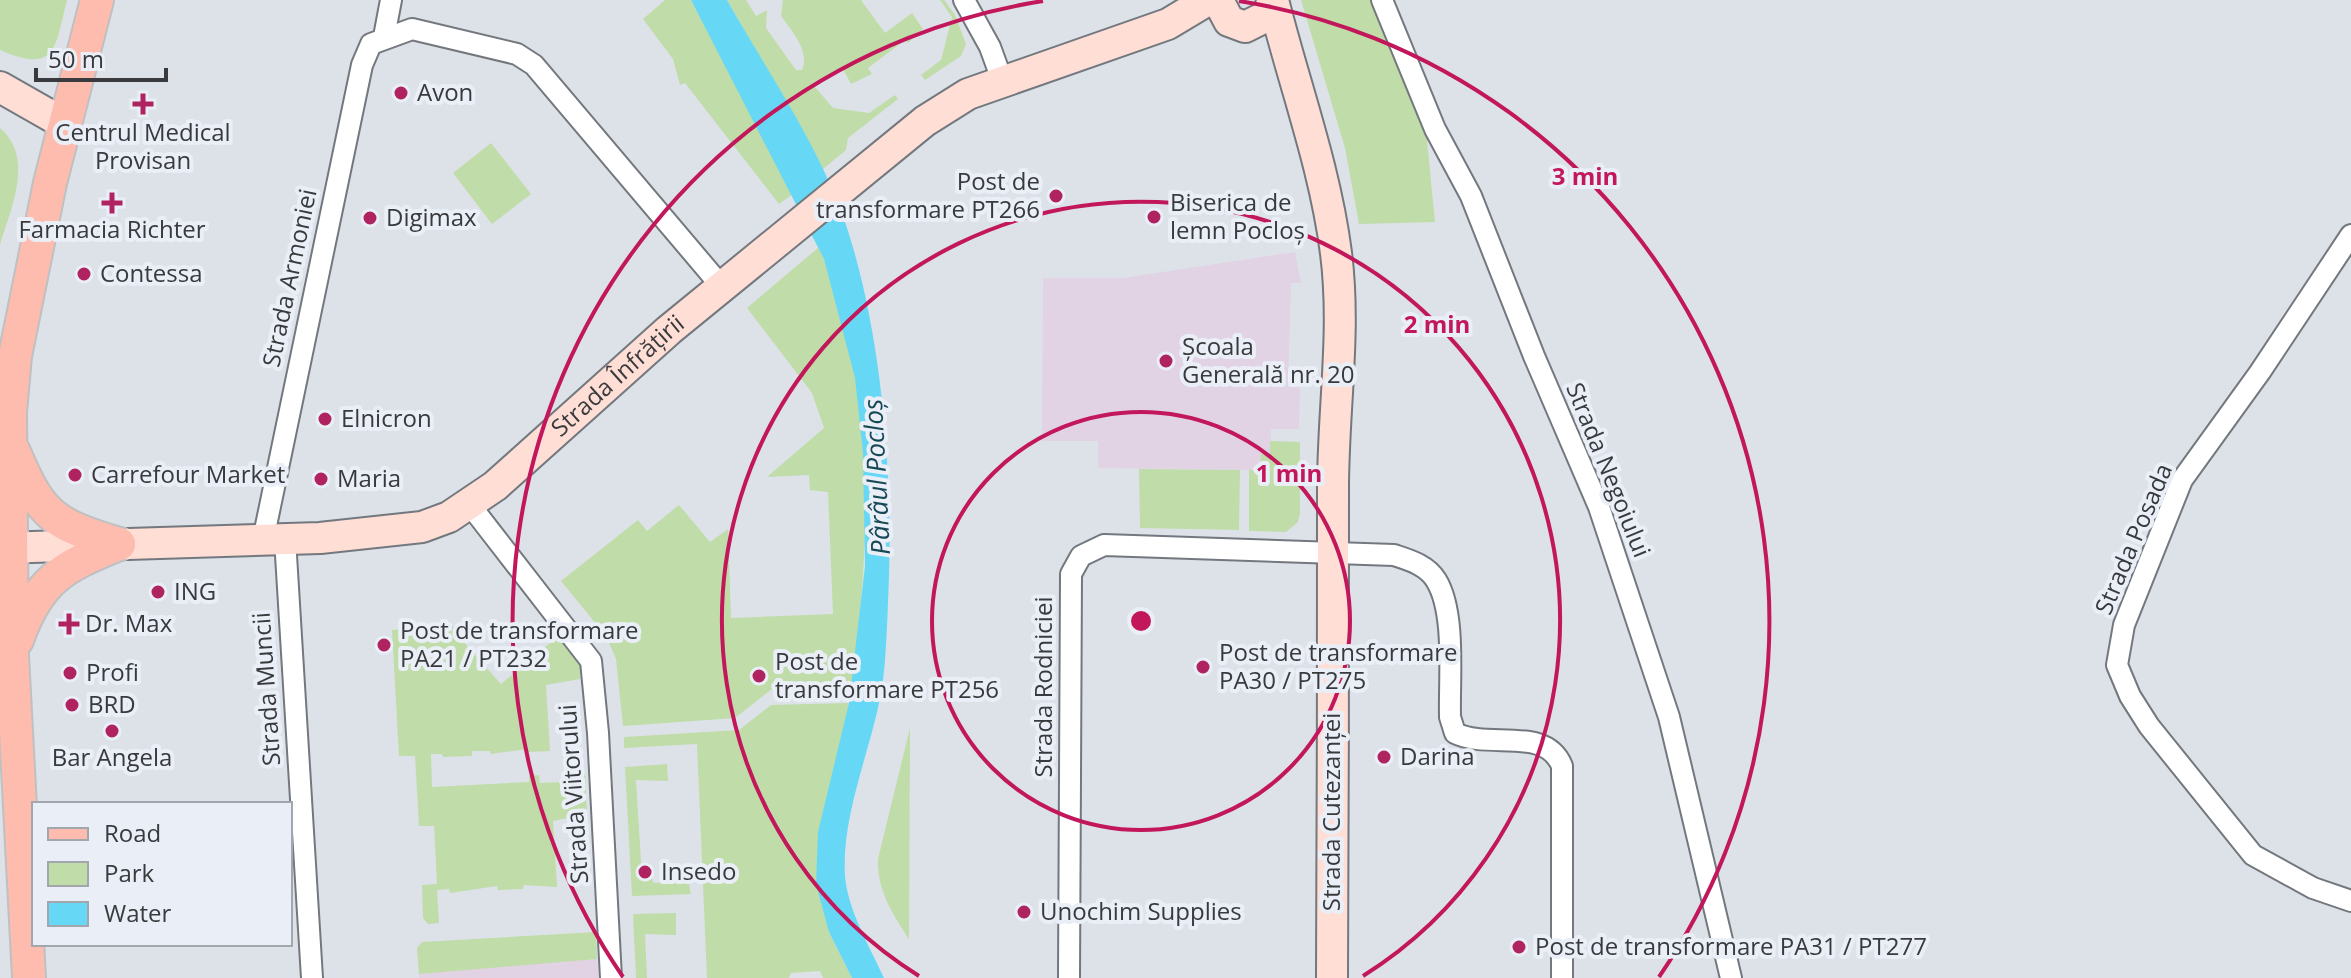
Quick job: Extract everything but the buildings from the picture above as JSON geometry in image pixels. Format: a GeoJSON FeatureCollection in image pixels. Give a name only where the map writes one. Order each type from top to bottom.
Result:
{"type":"FeatureCollection","features":[{"type":"Feature","properties":{"kind":"main road"},"geometry":{"type":"LineString","coordinates":[[29,978],[6,641],[5,431],[31,274],[97,0]]}},
{"type":"Feature","properties":{"kind":"main road"},"geometry":{"type":"LineString","coordinates":[[5,431],[28,486],[47,514],[75,531],[119,544]]}},
{"type":"Feature","properties":{"kind":"main road"},"geometry":{"type":"LineString","coordinates":[[6,641],[43,587],[61,570],[119,544]]}},
{"type":"Feature","properties":{"kind":"street","name":"Strada Armoniei"},"geometry":{"type":"LineString","coordinates":[[274,540],[362,65],[371,44],[384,37],[391,0]]}},
{"type":"Feature","properties":{"kind":"street"},"geometry":{"type":"LineString","coordinates":[[964,0],[990,47],[1002,80]]}},
{"type":"Feature","properties":{"kind":"street","name":"Strada Înfrățirii"},"geometry":{"type":"LineString","coordinates":[[5,548],[274,540],[422,527],[470,505],[796,224],[925,121],[968,94],[1168,24],[1225,12],[1267,16],[1273,0]]}},
{"type":"Feature","properties":{"kind":"street","name":"Strada Cutezanței"},"geometry":{"type":"LineString","coordinates":[[1273,0],[1320,173],[1336,254],[1340,347],[1333,437],[1332,978]]}},
{"type":"Feature","properties":{"kind":"street"},"geometry":{"type":"LineString","coordinates":[[1281,0],[1293,51],[1293,76]]}},
{"type":"Feature","properties":{"kind":"street","name":"Strada Negoiului"},"geometry":{"type":"LineString","coordinates":[[1382,0],[1435,129],[1471,196],[1534,356],[1599,507],[1669,717],[1731,978]]}},
{"type":"Feature","properties":{"kind":"street","name":"Strada Cutezanței"},"geometry":{"type":"LineString","coordinates":[[1225,12],[1269,43],[1293,76]]}},
{"type":"Feature","properties":{"kind":"street"},"geometry":{"type":"LineString","coordinates":[[384,37],[412,29],[517,54],[534,65],[722,287]]}},
{"type":"Feature","properties":{"kind":"street"},"geometry":{"type":"LineString","coordinates":[[0,87],[65,124]]}},
{"type":"Feature","properties":{"kind":"street","name":"Strada Posada"},"geometry":{"type":"LineString","coordinates":[[2351,235],[2260,372],[2182,480],[2124,625],[2117,665],[2130,696],[2149,726],[2253,855],[2313,888],[2351,901]]}},
{"type":"Feature","properties":{"kind":"street","name":"Strada Viitorului"},"geometry":{"type":"LineString","coordinates":[[470,505],[589,655],[598,733],[611,978]]}},
{"type":"Feature","properties":{"kind":"street","name":"Strada Muncii"},"geometry":{"type":"LineString","coordinates":[[274,540],[312,978]]}},
{"type":"Feature","properties":{"kind":"street","name":"Strada Rodniciei"},"geometry":{"type":"LineString","coordinates":[[1069,978],[1071,574],[1081,556],[1104,545],[1394,555],[1416,562],[1435,577],[1447,606],[1450,717],[1455,733],[1469,740],[1542,743],[1556,752],[1562,766],[1562,978]]}},
{"type":"Feature","properties":{"kind":"shaded area","name":"Școala Generală nr. 20"},"geometry":{"type":"Polygon","coordinates":[[[1295,252],[1301,283],[1291,283],[1288,387],[1300,387],[1299,429],[1271,429],[1270,455],[1261,470],[1098,468],[1098,441],[1042,441],[1043,278],[1123,278],[1295,252]]]}},
{"type":"Feature","properties":{"kind":"shaded area"},"geometry":{"type":"Polygon","coordinates":[[[597,959],[598,978],[419,978],[419,974],[597,959]]]}},
{"type":"Feature","properties":{"kind":"green space"},"geometry":{"type":"Polygon","coordinates":[[[0,0],[67,0],[56,43],[43,58],[19,57],[0,50],[0,0]]]}},
{"type":"Feature","properties":{"kind":"green space"},"geometry":{"type":"Polygon","coordinates":[[[665,0],[691,0],[793,194],[779,204],[685,83],[680,85],[673,59],[643,19],[665,0]]]}},
{"type":"Feature","properties":{"kind":"green space"},"geometry":{"type":"Polygon","coordinates":[[[727,0],[746,0],[756,16],[767,10],[766,28],[796,70],[802,70],[804,56],[799,42],[781,16],[783,0],[861,0],[885,33],[912,13],[923,29],[908,43],[905,40],[868,68],[872,74],[851,84],[842,67],[815,87],[833,108],[869,113],[895,95],[898,99],[848,138],[846,150],[823,169],[727,0]]]}},
{"type":"Feature","properties":{"kind":"green space"},"geometry":{"type":"Polygon","coordinates":[[[940,0],[944,0],[955,15],[966,44],[961,56],[925,80],[921,75],[941,60],[952,17],[940,0]]]}},
{"type":"Feature","properties":{"kind":"green space"},"geometry":{"type":"Polygon","coordinates":[[[1301,0],[1373,0],[1426,130],[1435,222],[1359,224],[1345,148],[1301,0]]]}},
{"type":"Feature","properties":{"kind":"green space"},"geometry":{"type":"Polygon","coordinates":[[[0,128],[10,140],[18,168],[14,200],[0,245],[0,128]]]}},
{"type":"Feature","properties":{"kind":"green space"},"geometry":{"type":"Polygon","coordinates":[[[491,143],[531,194],[492,224],[453,173],[491,143]]]}},
{"type":"Feature","properties":{"kind":"green space"},"geometry":{"type":"Polygon","coordinates":[[[819,247],[838,299],[860,407],[865,518],[863,574],[852,683],[772,689],[735,718],[623,726],[616,659],[606,636],[561,581],[638,520],[647,531],[679,505],[710,542],[728,529],[731,618],[833,614],[828,492],[810,490],[809,475],[767,477],[824,428],[812,393],[747,308],[819,247]]]}},
{"type":"Feature","properties":{"kind":"green space"},"geometry":{"type":"Polygon","coordinates":[[[1270,441],[1300,442],[1298,522],[1286,532],[1249,531],[1249,470],[1260,470],[1261,454],[1270,454],[1270,441]]]}},
{"type":"Feature","properties":{"kind":"green space"},"geometry":{"type":"Polygon","coordinates":[[[1139,469],[1240,470],[1239,530],[1140,528],[1139,469]]]}},
{"type":"Feature","properties":{"kind":"green space"},"geometry":{"type":"Polygon","coordinates":[[[456,626],[453,630],[501,684],[557,637],[580,662],[580,679],[546,685],[550,751],[528,752],[527,749],[491,754],[490,751],[472,751],[472,756],[443,757],[442,754],[431,754],[432,787],[529,782],[529,776],[539,775],[540,783],[580,781],[580,770],[585,770],[587,814],[553,821],[557,887],[524,885],[523,889],[498,890],[497,886],[450,893],[449,889],[437,890],[439,923],[428,924],[423,918],[422,885],[437,884],[434,826],[419,826],[415,756],[399,756],[392,630],[456,626]]]}},
{"type":"Feature","properties":{"kind":"green space"},"geometry":{"type":"Polygon","coordinates":[[[849,703],[843,734],[829,932],[852,978],[823,978],[820,971],[791,973],[789,978],[707,978],[697,744],[624,748],[624,737],[739,730],[771,705],[849,703]]]}},
{"type":"Feature","properties":{"kind":"green space"},"geometry":{"type":"Polygon","coordinates":[[[910,728],[909,939],[883,891],[878,859],[910,728]]]}},
{"type":"Feature","properties":{"kind":"green space"},"geometry":{"type":"Polygon","coordinates":[[[667,764],[668,781],[636,780],[642,877],[652,877],[653,883],[679,881],[679,875],[687,875],[691,894],[632,896],[625,767],[667,764]]]}},
{"type":"Feature","properties":{"kind":"green space"},"geometry":{"type":"Polygon","coordinates":[[[676,913],[676,935],[645,934],[647,978],[636,978],[633,914],[676,913]]]}},
{"type":"Feature","properties":{"kind":"green space"},"geometry":{"type":"Polygon","coordinates":[[[596,932],[597,959],[419,974],[417,948],[422,942],[596,932]]]}},
{"type":"Feature","properties":{"kind":"water","name":"Pârâul Pocloș"},"geometry":{"type":"Polygon","coordinates":[[[691,0],[727,0],[790,107],[833,190],[857,263],[868,310],[877,358],[887,458],[887,622],[883,681],[848,827],[845,876],[855,915],[884,978],[852,978],[829,932],[816,884],[818,832],[849,703],[865,566],[863,453],[855,378],[824,259],[691,0]]]}},
{"type":"Feature","properties":{"kind":"place","name":"Avon"},"geometry":{"type":"Point","coordinates":[401,93]}},
{"type":"Feature","properties":{"kind":"place","name":"Centrul Medical Provisan"},"geometry":{"type":"Point","coordinates":[143,104]}},
{"type":"Feature","properties":{"kind":"place","name":"Post de transformare PT266"},"geometry":{"type":"Point","coordinates":[1056,196]}},
{"type":"Feature","properties":{"kind":"place","name":"Farmacia Richter"},"geometry":{"type":"Point","coordinates":[112,203]}},
{"type":"Feature","properties":{"kind":"place","name":"Biserica de lemn Pocloș"},"geometry":{"type":"Point","coordinates":[1154,217]}},
{"type":"Feature","properties":{"kind":"place","name":"Digimax"},"geometry":{"type":"Point","coordinates":[370,218]}},
{"type":"Feature","properties":{"kind":"place","name":"Contessa"},"geometry":{"type":"Point","coordinates":[84,274]}},
{"type":"Feature","properties":{"kind":"place","name":"Școala Generală nr. 20"},"geometry":{"type":"Point","coordinates":[1166,361]}},
{"type":"Feature","properties":{"kind":"place","name":"Elnicron"},"geometry":{"type":"Point","coordinates":[325,419]}},
{"type":"Feature","properties":{"kind":"place","name":"Carrefour Market"},"geometry":{"type":"Point","coordinates":[75,475]}},
{"type":"Feature","properties":{"kind":"place","name":"Maria"},"geometry":{"type":"Point","coordinates":[321,479]}},
{"type":"Feature","properties":{"kind":"place","name":"ING"},"geometry":{"type":"Point","coordinates":[158,592]}},
{"type":"Feature","properties":{"kind":"place","name":"Dr. Max"},"geometry":{"type":"Point","coordinates":[69,624]}},
{"type":"Feature","properties":{"kind":"place","name":"Post de transformare PA21 / PT232"},"geometry":{"type":"Point","coordinates":[384,645]}},
{"type":"Feature","properties":{"kind":"place","name":"Post de transformare PA30 / PT275"},"geometry":{"type":"Point","coordinates":[1203,667]}},
{"type":"Feature","properties":{"kind":"place","name":"Profi"},"geometry":{"type":"Point","coordinates":[70,673]}},
{"type":"Feature","properties":{"kind":"place","name":"Post de transformare PT256"},"geometry":{"type":"Point","coordinates":[759,676]}},
{"type":"Feature","properties":{"kind":"place","name":"BRD"},"geometry":{"type":"Point","coordinates":[72,705]}},
{"type":"Feature","properties":{"kind":"place","name":"Bar Angela"},"geometry":{"type":"Point","coordinates":[112,731]}},
{"type":"Feature","properties":{"kind":"place","name":"Darina"},"geometry":{"type":"Point","coordinates":[1384,757]}},
{"type":"Feature","properties":{"kind":"place","name":"Insedo"},"geometry":{"type":"Point","coordinates":[645,872]}},
{"type":"Feature","properties":{"kind":"place","name":"Unochim Supplies"},"geometry":{"type":"Point","coordinates":[1024,912]}},
{"type":"Feature","properties":{"kind":"place","name":"Post de transformare PA31 / PT277"},"geometry":{"type":"Point","coordinates":[1519,947]}}]}
